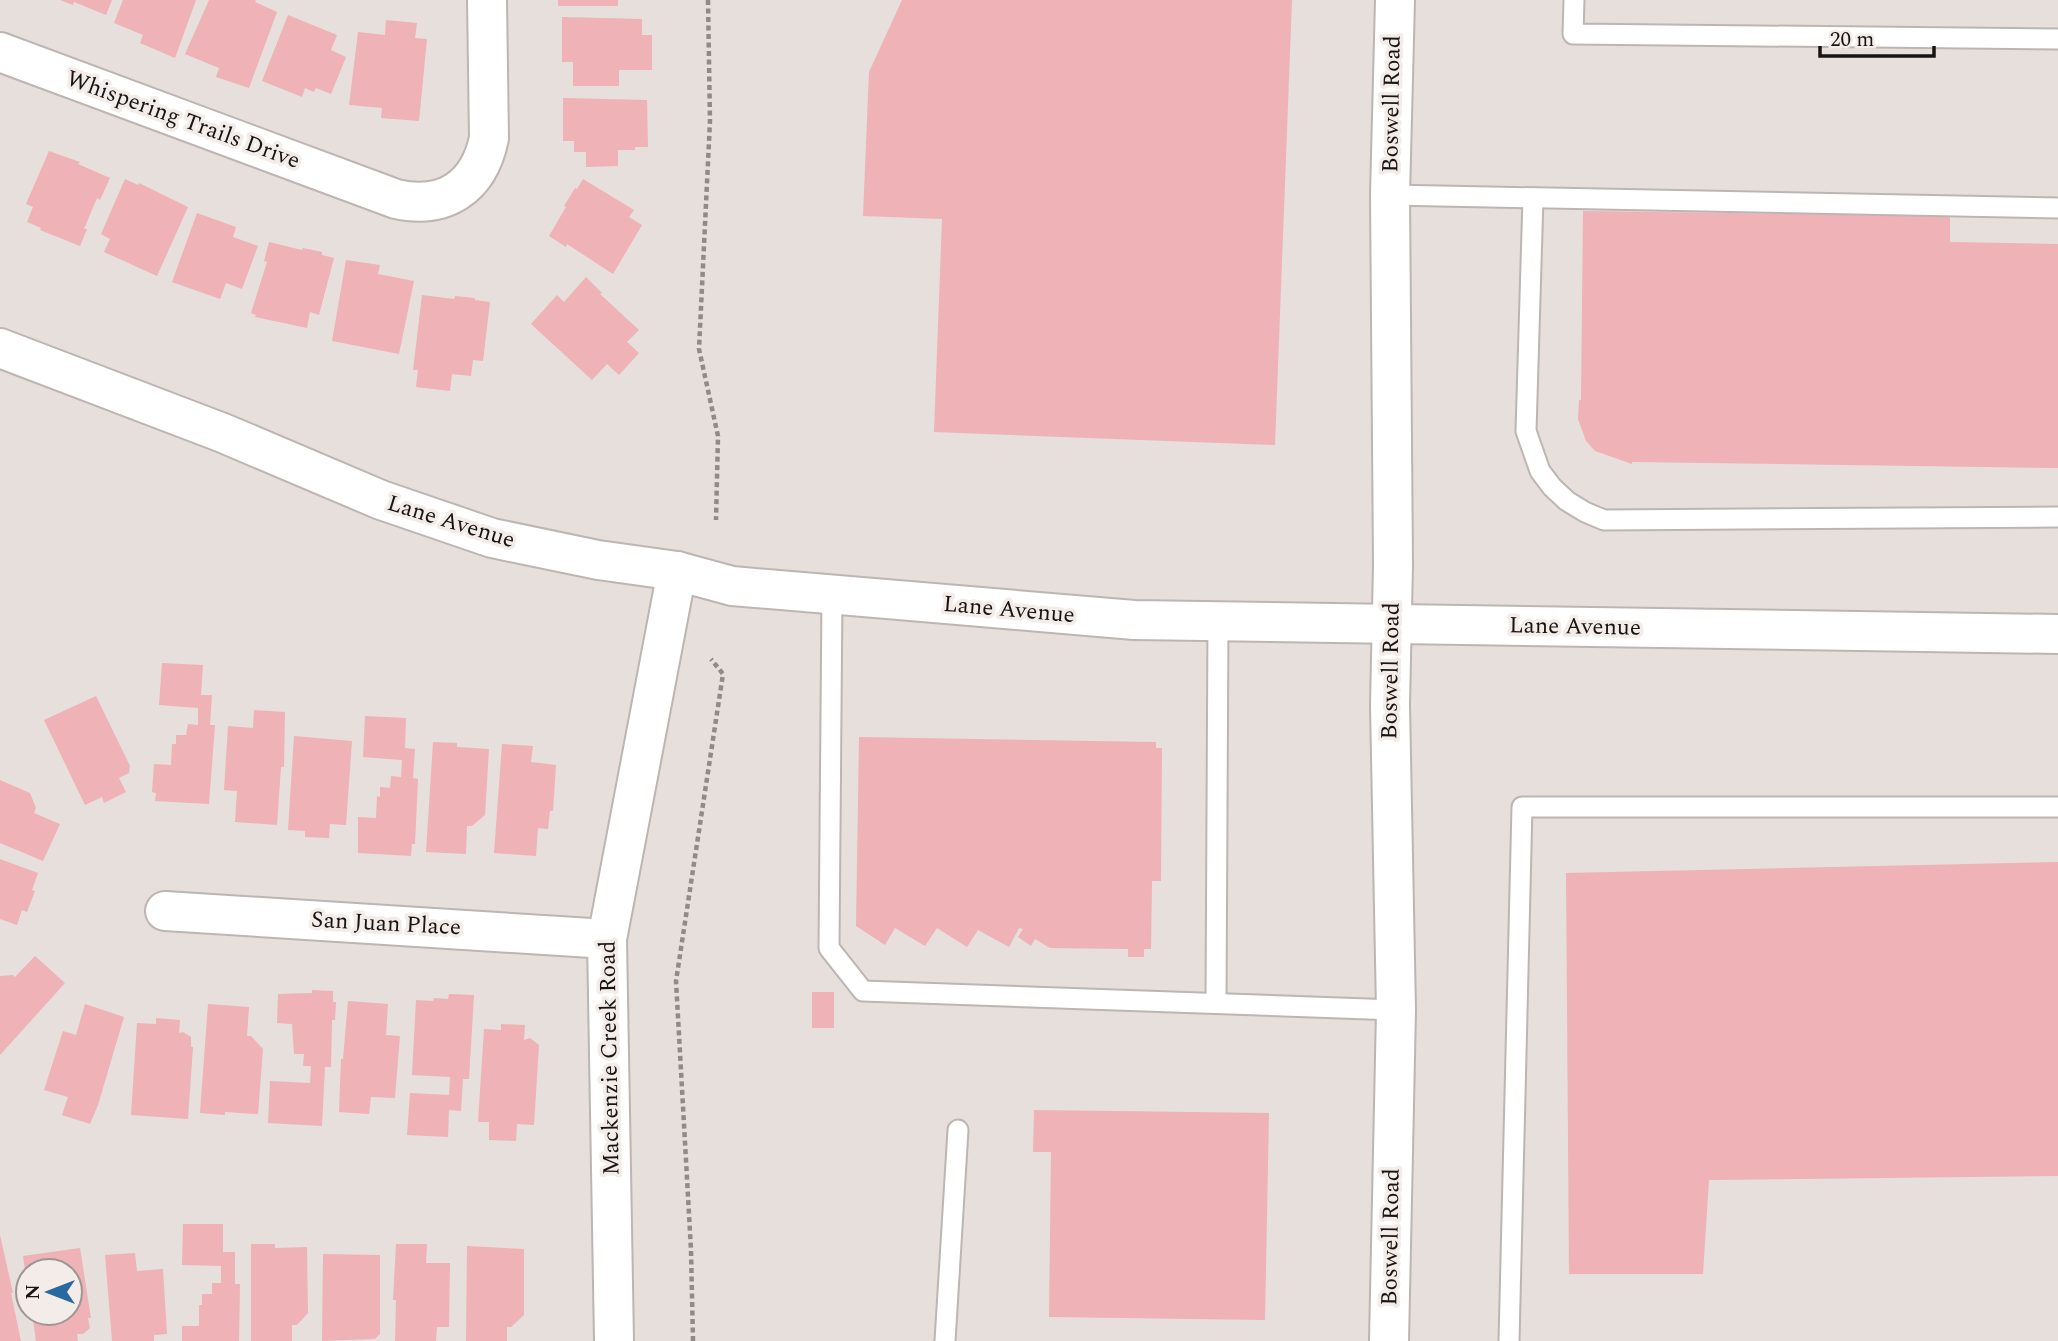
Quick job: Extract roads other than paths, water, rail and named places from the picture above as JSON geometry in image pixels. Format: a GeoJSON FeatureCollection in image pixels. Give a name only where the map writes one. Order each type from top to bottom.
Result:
{"type":"FeatureCollection","features":[{"type":"Feature","properties":{"kind":"street","name":"Whispering Trails Drive"},"geometry":{"type":"LineString","coordinates":[[0,52],[396,199],[428,202],[444,198],[470,180],[479,168],[489,138],[487,0]]}},
{"type":"Feature","properties":{"kind":"street","name":"Boswell Road"},"geometry":{"type":"LineString","coordinates":[[1390,1341],[1396,1010],[1390,705],[1390,195],[1395,0]]}},
{"type":"Feature","properties":{"kind":"street","name":"Lane Avenue"},"geometry":{"type":"LineString","coordinates":[[0,348],[223,433],[381,500],[492,538],[598,560],[677,571],[732,586],[1134,620],[2058,634]]}},
{"type":"Feature","properties":{"kind":"street","name":"Mackenzie Creek Road"},"geometry":{"type":"LineString","coordinates":[[614,1341],[607,939],[677,571]]}},
{"type":"Feature","properties":{"kind":"street","name":"San Juan Place"},"geometry":{"type":"LineString","coordinates":[[165,911],[550,933],[607,939]]}},
{"type":"Feature","properties":{"kind":"lane"},"geometry":{"type":"LineString","coordinates":[[1574,0],[1573,34],[2058,39]]}},
{"type":"Feature","properties":{"kind":"lane"},"geometry":{"type":"LineString","coordinates":[[1390,195],[2058,208]]}},
{"type":"Feature","properties":{"kind":"lane"},"geometry":{"type":"LineString","coordinates":[[1533,198],[1526,431],[1539,471],[1567,501],[1585,512],[1604,520],[2058,517]]}},
{"type":"Feature","properties":{"kind":"lane"},"geometry":{"type":"LineString","coordinates":[[832,595],[829,948],[863,991],[1396,1010]]}},
{"type":"Feature","properties":{"kind":"lane"},"geometry":{"type":"LineString","coordinates":[[1216,1003],[1218,621]]}},
{"type":"Feature","properties":{"kind":"lane"},"geometry":{"type":"LineString","coordinates":[[1509,1341],[1522,807],[2058,807]]}},
{"type":"Feature","properties":{"kind":"lane"},"geometry":{"type":"LineString","coordinates":[[945,1341],[958,1130]]}}]}
